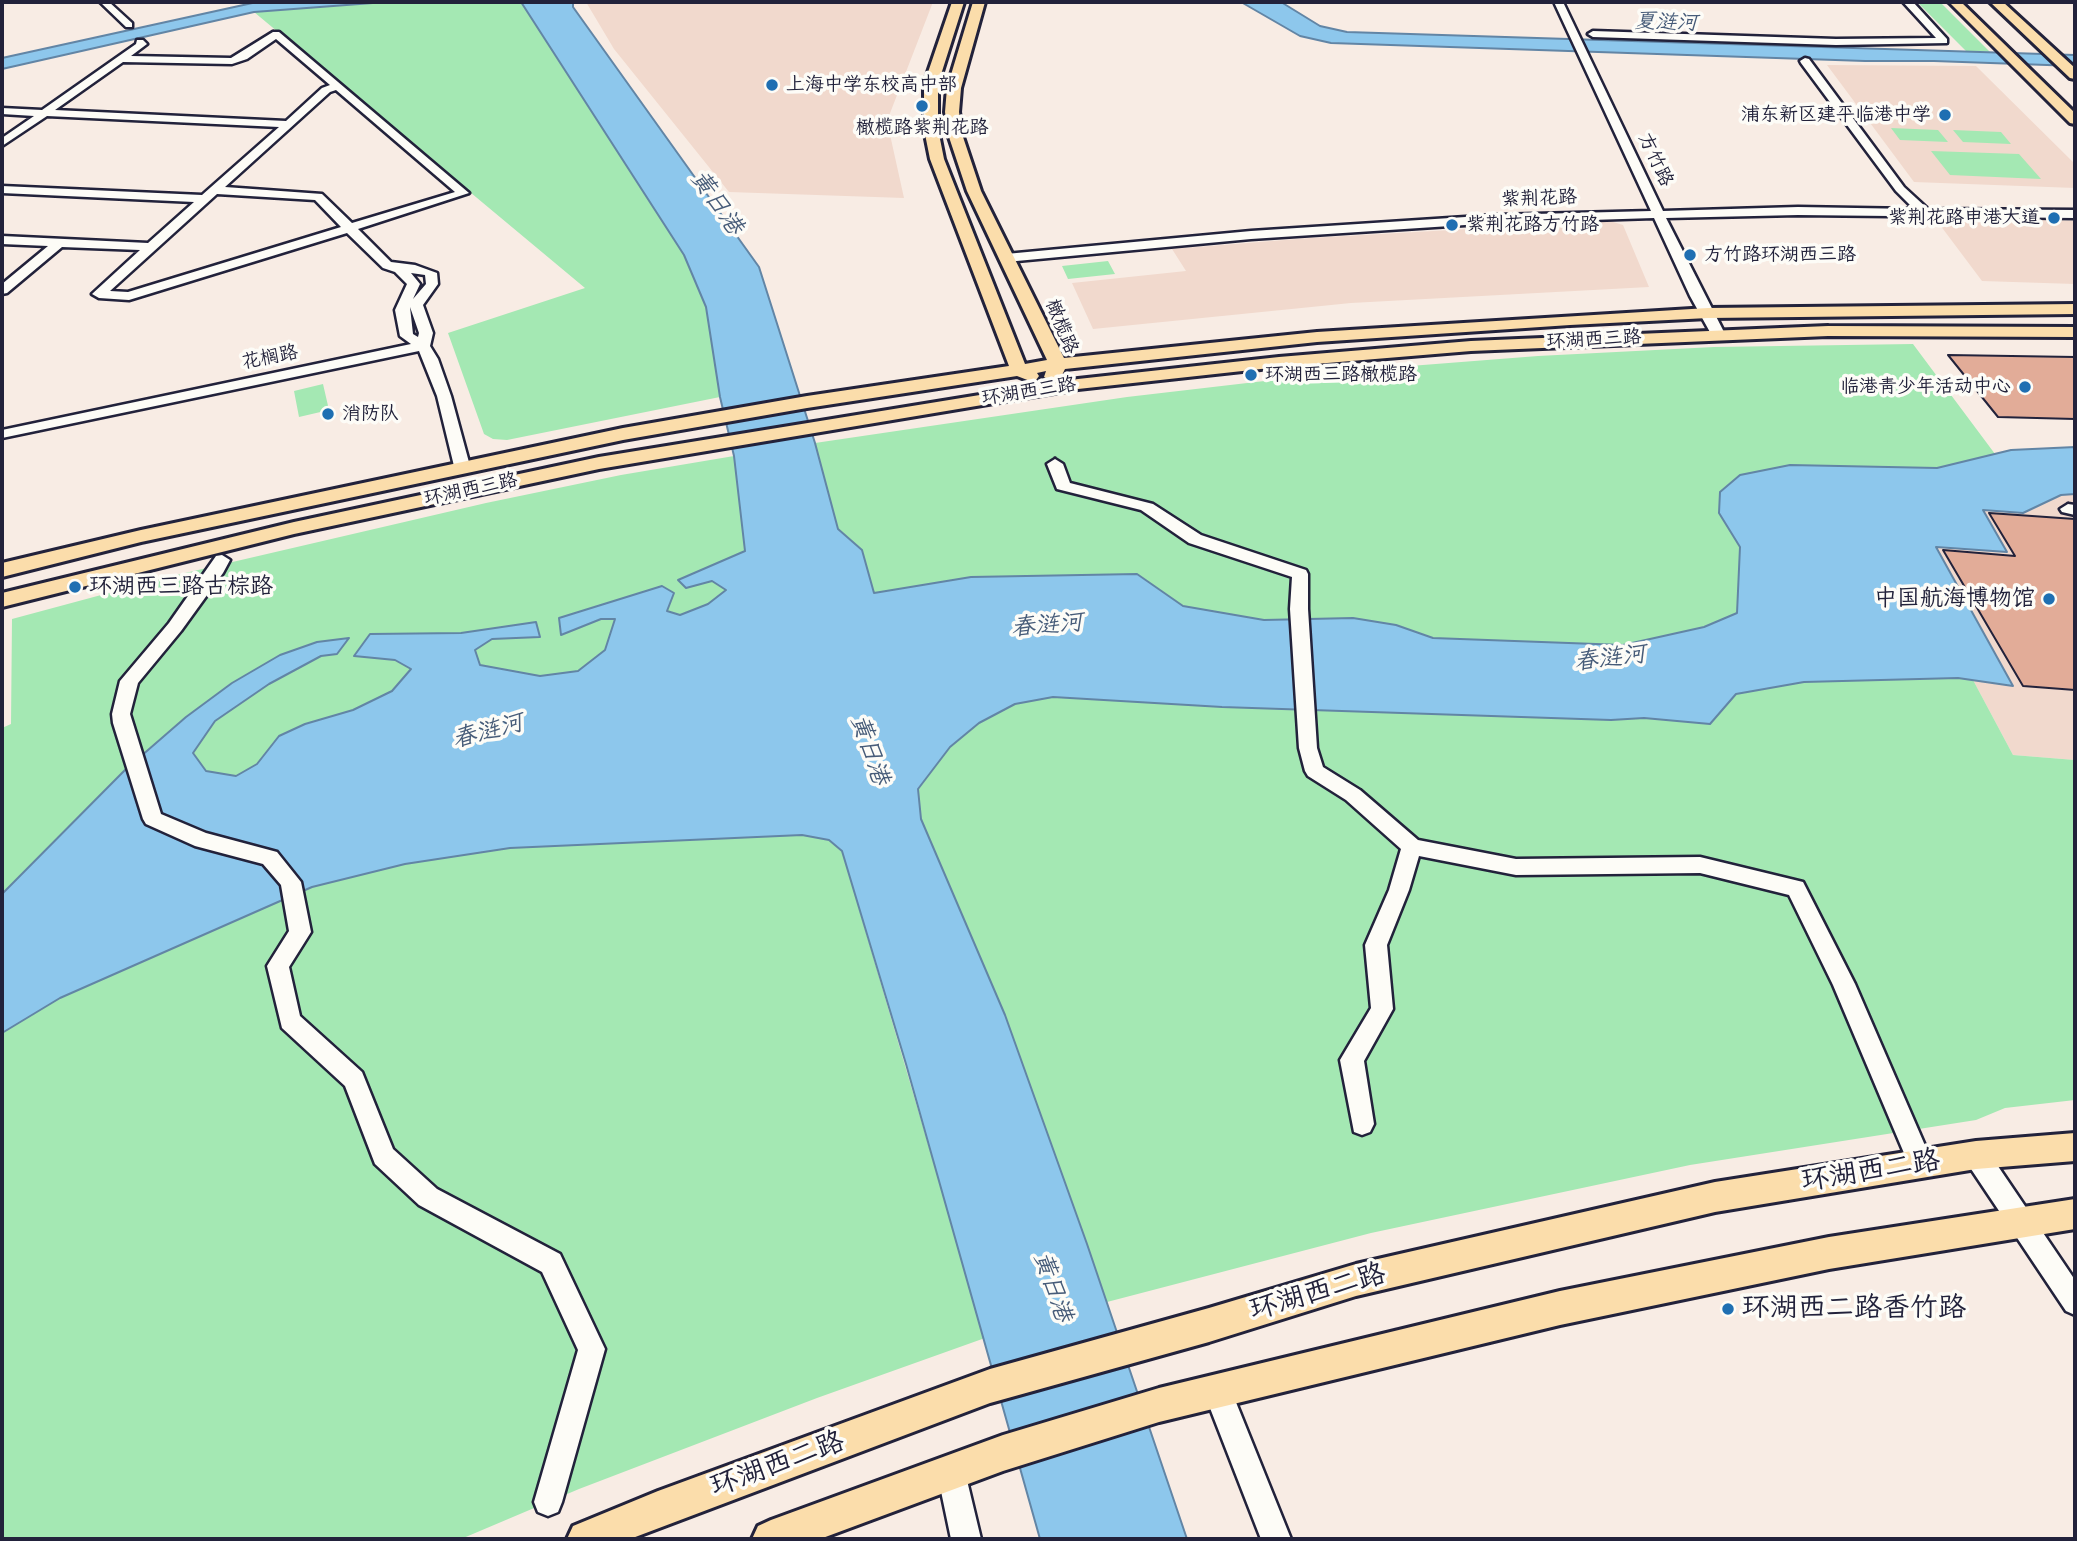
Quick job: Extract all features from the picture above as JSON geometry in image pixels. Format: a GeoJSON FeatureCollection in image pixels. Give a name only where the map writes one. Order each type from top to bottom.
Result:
{"type":"FeatureCollection","features":[{"type":"Feature","properties":{"kind":"main road"},"geometry":{"type":"LineString","coordinates":[[958,2],[931,84],[931,130],[937,159],[1019,369]]}},
{"type":"Feature","properties":{"kind":"main road","name":"橄榄路"},"geometry":{"type":"LineString","coordinates":[[979,2],[959,64],[953,112],[962,158],[1006,258],[1058,364],[1049,389],[1019,369]]}},
{"type":"Feature","properties":{"kind":"main road"},"geometry":{"type":"LineString","coordinates":[[1955,2],[2075,120]]}},
{"type":"Feature","properties":{"kind":"main road"},"geometry":{"type":"LineString","coordinates":[[1996,2],[2071,71]]}},
{"type":"Feature","properties":{"kind":"main road","name":"环湖西三路"},"geometry":{"type":"LineString","coordinates":[[2,570],[141,536],[462,466],[719,416],[1058,364],[1317,337],[1708,313],[2075,309]]}},
{"type":"Feature","properties":{"kind":"main road","name":"环湖西三路"},"geometry":{"type":"LineString","coordinates":[[2,600],[294,528],[481,487],[723,441],[1049,389],[1279,362],[1471,346],[1718,334],[1956,330],[2075,332]]}},
{"type":"Feature","properties":{"kind":"main road","name":"环湖西二路"},"geometry":{"type":"LineString","coordinates":[[586,1539],[658,1509],[990,1386],[1209,1325],[1356,1280],[1715,1197],[1976,1155],[2075,1147]]}},
{"type":"Feature","properties":{"kind":"main road"},"geometry":{"type":"LineString","coordinates":[[771,1539],[1003,1453],[1217,1390],[1587,1303],[1829,1253],[2075,1214]]}},
{"type":"Feature","properties":{"kind":"street"},"geometry":{"type":"LineString","coordinates":[[104,2],[129,25]]}},
{"type":"Feature","properties":{"kind":"street","name":"方竹路"},"geometry":{"type":"LineString","coordinates":[[1558,2],[1696,296],[1718,334]]}},
{"type":"Feature","properties":{"kind":"street"},"geometry":{"type":"LineString","coordinates":[[1593,34],[1824,42],[1944,41],[1908,2]]}},
{"type":"Feature","properties":{"kind":"street"},"geometry":{"type":"LineString","coordinates":[[122,59],[232,61],[243,58],[276,34],[463,193],[129,296],[99,294],[326,90],[336,87]]}},
{"type":"Feature","properties":{"kind":"street"},"geometry":{"type":"LineString","coordinates":[[2,143],[122,59],[142,44],[140,41]]}},
{"type":"Feature","properties":{"kind":"street"},"geometry":{"type":"LineString","coordinates":[[1805,61],[1900,189],[1924,211]]}},
{"type":"Feature","properties":{"kind":"street"},"geometry":{"type":"LineString","coordinates":[[2,111],[288,124]]}},
{"type":"Feature","properties":{"kind":"street"},"geometry":{"type":"LineString","coordinates":[[2,189],[318,197],[387,265],[400,270],[424,270],[431,273],[434,278],[416,305],[426,333],[423,346]]}},
{"type":"Feature","properties":{"kind":"street","name":"紫荆花路"},"geometry":{"type":"LineString","coordinates":[[1006,258],[1265,234],[1461,221],[1658,213],[1924,211],[2075,214]]}},
{"type":"Feature","properties":{"kind":"street"},"geometry":{"type":"LineString","coordinates":[[2,240],[151,247]]}},
{"type":"Feature","properties":{"kind":"street"},"geometry":{"type":"LineString","coordinates":[[2,290],[59,243]]}},
{"type":"Feature","properties":{"kind":"street"},"geometry":{"type":"LineString","coordinates":[[400,270],[414,284],[402,310],[407,336],[423,346],[431,359],[444,396],[462,466]]}},
{"type":"Feature","properties":{"kind":"street","name":"花榈路"},"geometry":{"type":"LineString","coordinates":[[2,434],[423,346]]}},
{"type":"Feature","properties":{"kind":"street"},"geometry":{"type":"LineString","coordinates":[[1055,464],[1063,486],[1147,506],[1195,539],[1300,574],[1298,609],[1308,748],[1315,771],[1353,794],[1412,847],[1516,867],[1700,865],[1796,888],[1844,984],[1921,1164]]}},
{"type":"Feature","properties":{"kind":"street"},"geometry":{"type":"LineString","coordinates":[[222,560],[175,627],[129,681],[121,714],[122,723],[153,819],[202,840],[270,858],[291,882],[300,932],[278,966],[290,1021],[355,1079],[384,1156],[428,1197],[551,1263],[592,1349],[548,1503]]}},
{"type":"Feature","properties":{"kind":"street"},"geometry":{"type":"LineString","coordinates":[[1362,1124],[1352,1060],[1382,1009],[1376,946],[1399,890],[1412,847]]}},
{"type":"Feature","properties":{"kind":"street"},"geometry":{"type":"LineString","coordinates":[[1976,1155],[2075,1302]]}},
{"type":"Feature","properties":{"kind":"street"},"geometry":{"type":"LineString","coordinates":[[1217,1390],[1276,1539]]}},
{"type":"Feature","properties":{"kind":"street"},"geometry":{"type":"LineString","coordinates":[[951,1472],[966,1539]]}},
{"type":"Feature","properties":{"kind":"shaded area","name":"上海中学东校高中部"},"geometry":{"type":"Polygon","coordinates":[[[586,2],[933,2],[887,121],[904,198],[729,192],[614,49],[586,2]]]}},
{"type":"Feature","properties":{"kind":"shaded area","name":"浦东新区建平临港中学"},"geometry":{"type":"Polygon","coordinates":[[[1827,65],[1976,66],[2075,164],[2075,188],[1914,182],[1827,65]]]}},
{"type":"Feature","properties":{"kind":"shaded area"},"geometry":{"type":"Polygon","coordinates":[[[1934,217],[2075,221],[2075,284],[1982,281],[1934,217]]]}},
{"type":"Feature","properties":{"kind":"shaded area"},"geometry":{"type":"Polygon","coordinates":[[[1610,221],[1623,225],[1649,287],[1351,303],[1093,329],[1072,283],[1186,271],[1172,249],[1310,238],[1610,221]]]}},
{"type":"Feature","properties":{"kind":"shaded area"},"geometry":{"type":"Polygon","coordinates":[[[2075,494],[2075,760],[2013,755],[1973,680],[2012,685],[1935,546],[2007,552],[1982,510],[2023,513],[2061,495],[2075,494]]]}},
{"type":"Feature","properties":{"kind":"green space"},"geometry":{"type":"Polygon","coordinates":[[[386,2],[521,2],[684,255],[706,307],[720,397],[507,440],[493,439],[484,434],[448,333],[585,288],[254,12],[386,2]]]}},
{"type":"Feature","properties":{"kind":"green space"},"geometry":{"type":"Polygon","coordinates":[[[1917,2],[1940,2],[1990,52],[1966,51],[1917,2]]]}},
{"type":"Feature","properties":{"kind":"green space"},"geometry":{"type":"Polygon","coordinates":[[[1891,128],[1938,130],[1948,142],[1900,140],[1891,128]]]}},
{"type":"Feature","properties":{"kind":"green space"},"geometry":{"type":"Polygon","coordinates":[[[1953,130],[2001,132],[2011,144],[1963,142],[1953,130]]]}},
{"type":"Feature","properties":{"kind":"green space"},"geometry":{"type":"Polygon","coordinates":[[[1931,151],[2019,154],[2041,179],[1950,175],[1931,151]]]}},
{"type":"Feature","properties":{"kind":"green space"},"geometry":{"type":"Polygon","coordinates":[[[1108,261],[1115,274],[1068,279],[1062,266],[1108,261]]]}},
{"type":"Feature","properties":{"kind":"green space"},"geometry":{"type":"Polygon","coordinates":[[[1913,344],[1995,454],[1937,468],[1843,467],[1740,475],[1720,492],[1719,513],[1740,547],[1737,613],[1704,627],[1623,645],[1433,638],[1396,625],[1353,618],[1264,620],[1183,606],[1137,574],[971,577],[874,593],[862,550],[838,529],[815,443],[1127,397],[1359,370],[1538,356],[1714,347],[1913,344]]]}},
{"type":"Feature","properties":{"kind":"green space"},"geometry":{"type":"Polygon","coordinates":[[[323,384],[329,410],[299,417],[294,391],[323,384]]]}},
{"type":"Feature","properties":{"kind":"green space"},"geometry":{"type":"Polygon","coordinates":[[[734,456],[745,551],[687,588],[712,581],[726,590],[708,604],[680,615],[667,611],[674,593],[559,618],[562,635],[601,619],[615,618],[606,650],[578,671],[540,676],[480,665],[475,650],[492,639],[540,637],[536,622],[461,633],[354,656],[395,660],[412,669],[392,691],[353,710],[305,724],[279,736],[257,764],[236,776],[206,771],[193,753],[215,721],[269,684],[321,656],[337,653],[348,639],[317,642],[280,655],[232,683],[186,717],[125,770],[2,894],[2,728],[11,724],[12,619],[168,577],[486,503],[621,475],[734,456]]]}},
{"type":"Feature","properties":{"kind":"green space"},"geometry":{"type":"Polygon","coordinates":[[[1958,678],[1973,680],[2013,755],[2075,760],[2075,1100],[2005,1108],[1976,1120],[1690,1165],[1371,1233],[1107,1302],[1087,1244],[921,819],[918,789],[950,747],[979,723],[1015,704],[1053,697],[1222,707],[1611,720],[1644,718],[1709,724],[1736,694],[1804,682],[1958,678]]]}},
{"type":"Feature","properties":{"kind":"green space"},"geometry":{"type":"Polygon","coordinates":[[[803,835],[829,840],[842,851],[985,1338],[817,1398],[579,1489],[461,1539],[2,1539],[2,1033],[60,998],[312,887],[405,864],[510,848],[803,835]]]}},
{"type":"Feature","properties":{"kind":"water"},"geometry":{"type":"Polygon","coordinates":[[[257,2],[386,2],[254,12],[2,69],[2,58],[257,2]]]}},
{"type":"Feature","properties":{"kind":"water"},"geometry":{"type":"Polygon","coordinates":[[[521,2],[573,2],[573,7],[759,267],[815,443],[838,529],[862,550],[874,593],[971,577],[1137,574],[1183,606],[1264,620],[1353,618],[1396,625],[1433,638],[1623,645],[1704,627],[1737,613],[1740,547],[1719,513],[1720,492],[1740,475],[1790,465],[1937,468],[2011,450],[2075,447],[2075,494],[2061,495],[2023,513],[1983,510],[2007,552],[1936,547],[2013,686],[1958,678],[1804,682],[1736,694],[1710,724],[1644,718],[1611,720],[1222,707],[1053,697],[1015,704],[979,723],[950,747],[918,789],[921,819],[1005,1015],[1087,1244],[1187,1539],[1040,1539],[906,1064],[842,851],[829,840],[802,835],[510,848],[405,864],[312,887],[60,998],[2,1033],[2,894],[125,770],[186,717],[232,683],[280,655],[317,642],[349,638],[337,654],[321,656],[269,684],[215,721],[193,753],[206,771],[236,776],[257,764],[279,736],[305,724],[353,710],[392,691],[411,669],[395,660],[354,656],[370,634],[461,633],[536,622],[540,637],[492,639],[475,650],[480,665],[540,676],[578,671],[605,650],[615,619],[601,619],[561,635],[559,618],[662,586],[674,593],[667,611],[680,615],[708,604],[726,590],[712,581],[686,588],[678,580],[745,551],[734,456],[720,397],[706,307],[684,255],[521,2]]]}},
{"type":"Feature","properties":{"kind":"water"},"geometry":{"type":"Polygon","coordinates":[[[1241,2],[1281,2],[1320,26],[1347,32],[2075,55],[2075,66],[1331,43],[1300,36],[1241,2]]]}},
{"type":"Feature","properties":{"kind":"building","name":"临港青少年活动中心"},"geometry":{"type":"Polygon","coordinates":[[[1948,355],[2075,357],[2075,419],[1998,417],[1948,355]]]}},
{"type":"Feature","properties":{"kind":"building","name":"中国航海博物馆"},"geometry":{"type":"Polygon","coordinates":[[[1989,513],[2075,519],[2075,690],[2023,686],[1943,550],[2015,556],[1989,513]]]}},
{"type":"Feature","properties":{"kind":"place","name":"上海中学东校高中部"},"geometry":{"type":"Point","coordinates":[772,85]}},
{"type":"Feature","properties":{"kind":"place","name":"橄榄路紫荆花路"},"geometry":{"type":"Point","coordinates":[922,106]}},
{"type":"Feature","properties":{"kind":"place","name":"浦东新区建平临港中学"},"geometry":{"type":"Point","coordinates":[1945,115]}},
{"type":"Feature","properties":{"kind":"place","name":"紫荆花路申港大道"},"geometry":{"type":"Point","coordinates":[2054,218]}},
{"type":"Feature","properties":{"kind":"place","name":"紫荆花路方竹路"},"geometry":{"type":"Point","coordinates":[1452,225]}},
{"type":"Feature","properties":{"kind":"place","name":"方竹路环湖西三路"},"geometry":{"type":"Point","coordinates":[1690,255]}},
{"type":"Feature","properties":{"kind":"place","name":"环湖西三路橄榄路"},"geometry":{"type":"Point","coordinates":[1251,375]}},
{"type":"Feature","properties":{"kind":"place","name":"临港青少年活动中心"},"geometry":{"type":"Point","coordinates":[2025,387]}},
{"type":"Feature","properties":{"kind":"place","name":"消防队"},"geometry":{"type":"Point","coordinates":[328,414]}},
{"type":"Feature","properties":{"kind":"place","name":"环湖西三路古棕路"},"geometry":{"type":"Point","coordinates":[75,587]}},
{"type":"Feature","properties":{"kind":"place","name":"中国航海博物馆"},"geometry":{"type":"Point","coordinates":[2049,599]}},
{"type":"Feature","properties":{"kind":"place","name":"环湖西二路香竹路"},"geometry":{"type":"Point","coordinates":[1728,1309]}},
{"type":"Feature","properties":{"kind":"water label","name":"夏涟河"},"geometry":{"type":"Point","coordinates":[1666,23]}},
{"type":"Feature","properties":{"kind":"water label","name":"黄日港"},"geometry":{"type":"Point","coordinates":[716,203]}},
{"type":"Feature","properties":{"kind":"water label","name":"春涟河"},"geometry":{"type":"Point","coordinates":[1047,626]}},
{"type":"Feature","properties":{"kind":"water label","name":"春涟河"},"geometry":{"type":"Point","coordinates":[1610,659]}},
{"type":"Feature","properties":{"kind":"water label","name":"春涟河"},"geometry":{"type":"Point","coordinates":[488,732]}},
{"type":"Feature","properties":{"kind":"water label","name":"黄日港"},"geometry":{"type":"Point","coordinates":[869,750]}},
{"type":"Feature","properties":{"kind":"water label","name":"黄日港"},"geometry":{"type":"Point","coordinates":[1052,1287]}}]}
